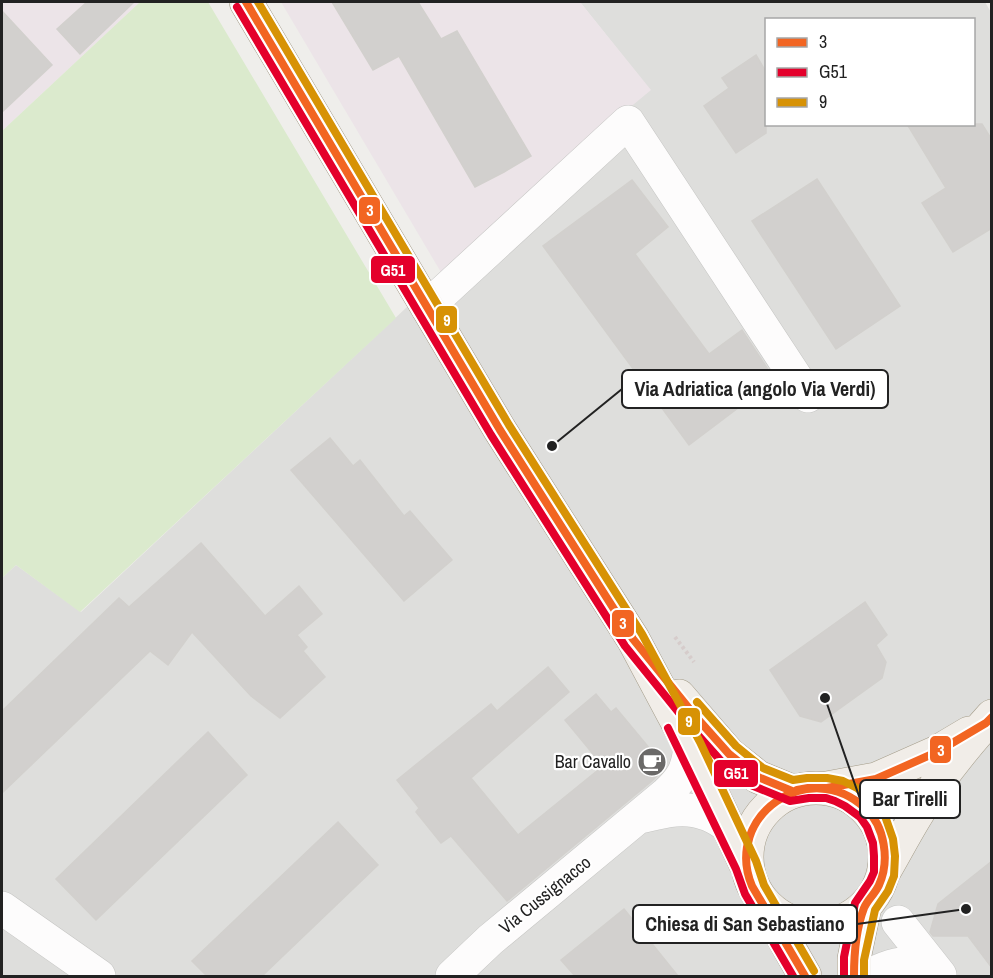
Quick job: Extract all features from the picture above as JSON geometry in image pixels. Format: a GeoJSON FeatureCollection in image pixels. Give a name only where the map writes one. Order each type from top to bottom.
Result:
{"type":"FeatureCollection","features":[{"type":"Feature","properties":{"kind":"main road"},"geometry":{"type":"LineString","coordinates":[[246,2],[500,430],[633,639],[690,746],[746,865],[756,893],[805,976]]}},
{"type":"Feature","properties":{"kind":"main road"},"geometry":{"type":"LineString","coordinates":[[633,639],[729,754],[758,777],[792,791]]}},
{"type":"Feature","properties":{"kind":"main road"},"geometry":{"type":"LineString","coordinates":[[746,865],[748,840],[758,819],[778,798],[792,791],[827,788],[876,779],[937,752],[989,719]]}},
{"type":"Feature","properties":{"kind":"main road"},"geometry":{"type":"LineString","coordinates":[[763,903],[785,920],[804,926],[830,925],[856,914],[865,906],[879,886],[916,815],[952,764],[989,719]]}},
{"type":"Feature","properties":{"kind":"main road"},"geometry":{"type":"LineString","coordinates":[[827,788],[851,797],[868,810],[876,822],[883,840],[884,874]]}},
{"type":"Feature","properties":{"kind":"main road"},"geometry":{"type":"LineString","coordinates":[[854,976],[854,959],[865,906]]}},
{"type":"Feature","properties":{"kind":"street"},"geometry":{"type":"LineString","coordinates":[[427,308],[628,122],[808,396]]}},
{"type":"Feature","properties":{"kind":"street","name":"Via Cussignacco"},"geometry":{"type":"LineString","coordinates":[[452,976],[490,940],[640,817],[679,780],[688,763],[690,746]]}},
{"type":"Feature","properties":{"kind":"street","name":"Via Cussignacco"},"geometry":{"type":"LineString","coordinates":[[640,817],[687,809],[705,813],[727,825]]}},
{"type":"Feature","properties":{"kind":"street"},"geometry":{"type":"LineString","coordinates":[[2,908],[99,976]]}},
{"type":"Feature","properties":{"kind":"street"},"geometry":{"type":"LineString","coordinates":[[898,922],[940,976]]}},
{"type":"Feature","properties":{"kind":"street"},"geometry":{"type":"LineString","coordinates":[[867,976],[895,964],[909,963],[926,966],[940,976]]}},
{"type":"Feature","properties":{"kind":"shaded area"},"geometry":{"type":"Polygon","coordinates":[[[2,2],[140,2],[2,131],[2,2]]]}},
{"type":"Feature","properties":{"kind":"shaded area"},"geometry":{"type":"Polygon","coordinates":[[[281,2],[580,2],[651,90],[547,176],[442,274],[281,2]]]}},
{"type":"Feature","properties":{"kind":"shaded area"},"geometry":{"type":"Polygon","coordinates":[[[580,2],[985,2],[992,14],[991,976],[2,976],[2,578],[16,565],[81,612],[547,176],[650,90],[580,2]]]}},
{"type":"Feature","properties":{"kind":"green space"},"geometry":{"type":"Polygon","coordinates":[[[140,2],[208,2],[396,318],[80,612],[16,565],[2,578],[2,131],[140,2]]]}},
{"type":"Feature","properties":{"kind":"building"},"geometry":{"type":"Polygon","coordinates":[[[87,2],[134,2],[80,54],[57,29],[87,2]]]}},
{"type":"Feature","properties":{"kind":"building"},"geometry":{"type":"Polygon","coordinates":[[[332,2],[418,2],[441,39],[457,31],[531,156],[475,187],[399,56],[373,70],[332,2]]]}},
{"type":"Feature","properties":{"kind":"building"},"geometry":{"type":"Polygon","coordinates":[[[2,11],[52,65],[2,112],[2,11]]]}},
{"type":"Feature","properties":{"kind":"building"},"geometry":{"type":"Polygon","coordinates":[[[756,55],[765,70],[766,133],[736,153],[704,106],[729,88],[722,78],[756,55]]]}},
{"type":"Feature","properties":{"kind":"building"},"geometry":{"type":"Polygon","coordinates":[[[975,124],[982,124],[992,140],[992,228],[953,252],[922,203],[946,188],[908,126],[975,126],[975,124]]]}},
{"type":"Feature","properties":{"kind":"building"},"geometry":{"type":"Polygon","coordinates":[[[817,179],[900,306],[836,349],[752,221],[817,179]]]}},
{"type":"Feature","properties":{"kind":"building"},"geometry":{"type":"Polygon","coordinates":[[[632,180],[668,227],[635,254],[709,354],[742,330],[775,380],[689,445],[543,246],[632,180]]]}},
{"type":"Feature","properties":{"kind":"building"},"geometry":{"type":"Polygon","coordinates":[[[330,438],[353,466],[360,460],[404,516],[410,511],[452,560],[404,601],[291,470],[330,438]]]}},
{"type":"Feature","properties":{"kind":"building"},"geometry":{"type":"Polygon","coordinates":[[[201,543],[265,616],[299,586],[322,614],[297,635],[307,647],[303,651],[325,677],[280,718],[251,696],[192,632],[168,665],[150,651],[2,793],[2,711],[119,598],[129,607],[201,543]]]}},
{"type":"Feature","properties":{"kind":"building"},"geometry":{"type":"Polygon","coordinates":[[[865,602],[887,635],[876,645],[886,662],[882,678],[821,722],[800,716],[770,670],[865,602]]]}},
{"type":"Feature","properties":{"kind":"building"},"geometry":{"type":"Polygon","coordinates":[[[548,667],[569,692],[471,778],[518,835],[603,766],[565,720],[596,694],[611,712],[616,708],[665,767],[653,780],[507,901],[451,836],[441,843],[416,812],[419,808],[397,780],[491,704],[497,711],[548,667]]]}},
{"type":"Feature","properties":{"kind":"building"},"geometry":{"type":"Polygon","coordinates":[[[208,732],[247,775],[96,920],[56,879],[208,732]]]}},
{"type":"Feature","properties":{"kind":"building"},"geometry":{"type":"Polygon","coordinates":[[[338,822],[378,865],[262,976],[207,976],[192,961],[338,822]]]}},
{"type":"Feature","properties":{"kind":"building"},"geometry":{"type":"Polygon","coordinates":[[[992,861],[992,968],[968,936],[933,936],[930,932],[938,904],[992,861]]]}},
{"type":"Feature","properties":{"kind":"building"},"geometry":{"type":"Polygon","coordinates":[[[624,909],[678,976],[575,976],[561,960],[624,909]]]}},
{"type":"Feature","properties":{"kind":"transit line","name":"3"},"geometry":{"type":"LineString","coordinates":[[246,2],[500,430],[633,639],[729,754],[758,777],[792,791]]}},
{"type":"Feature","properties":{"kind":"transit line","name":"9"},"geometry":{"type":"LineString","coordinates":[[258,2],[509,425],[642,634],[700,742],[756,861],[764,885],[814,971]]}},
{"type":"Feature","properties":{"kind":"transit line","name":"G51"},"geometry":{"type":"LineString","coordinates":[[237,7],[491,435],[625,646],[721,761],[751,785],[790,801],[809,798],[826,798],[835,801],[860,817],[867,827],[873,843],[874,872],[855,903],[844,957],[844,976]]}},
{"type":"Feature","properties":{"kind":"transit line","name":"9"},"geometry":{"type":"LineString","coordinates":[[697,702],[736,746],[763,768],[793,780],[827,778],[843,781],[857,788],[874,802],[885,816],[893,839],[894,876],[888,891],[875,910],[864,960],[864,976]]}},
{"type":"Feature","properties":{"kind":"transit line","name":"3"},"geometry":{"type":"LineString","coordinates":[[797,790],[827,788],[876,779],[937,752],[986,723],[992,717]]}},
{"type":"Feature","properties":{"kind":"transit line","name":"G51"},"geometry":{"type":"LineString","coordinates":[[668,728],[736,869],[745,894],[793,976]]}},
{"type":"Feature","properties":{"kind":"transit line","name":"3"},"geometry":{"type":"LineString","coordinates":[[805,976],[752,886],[746,860],[750,837],[760,817],[777,801],[797,791],[820,788],[843,794],[865,808],[877,824],[884,844],[882,876],[864,908],[859,924],[854,976]]}},
{"type":"Feature","properties":{"kind":"place","name":"Via Adriatica (angolo Via Verdi)"},"geometry":{"type":"Point","coordinates":[552,446]}},
{"type":"Feature","properties":{"kind":"place","name":"Bar Tirelli"},"geometry":{"type":"Point","coordinates":[825,698]}},
{"type":"Feature","properties":{"kind":"place","name":"Bar Cavallo"},"geometry":{"type":"Point","coordinates":[652,762]}},
{"type":"Feature","properties":{"kind":"place","name":"Chiesa di San Sebastiano"},"geometry":{"type":"Point","coordinates":[966,909]}}]}
